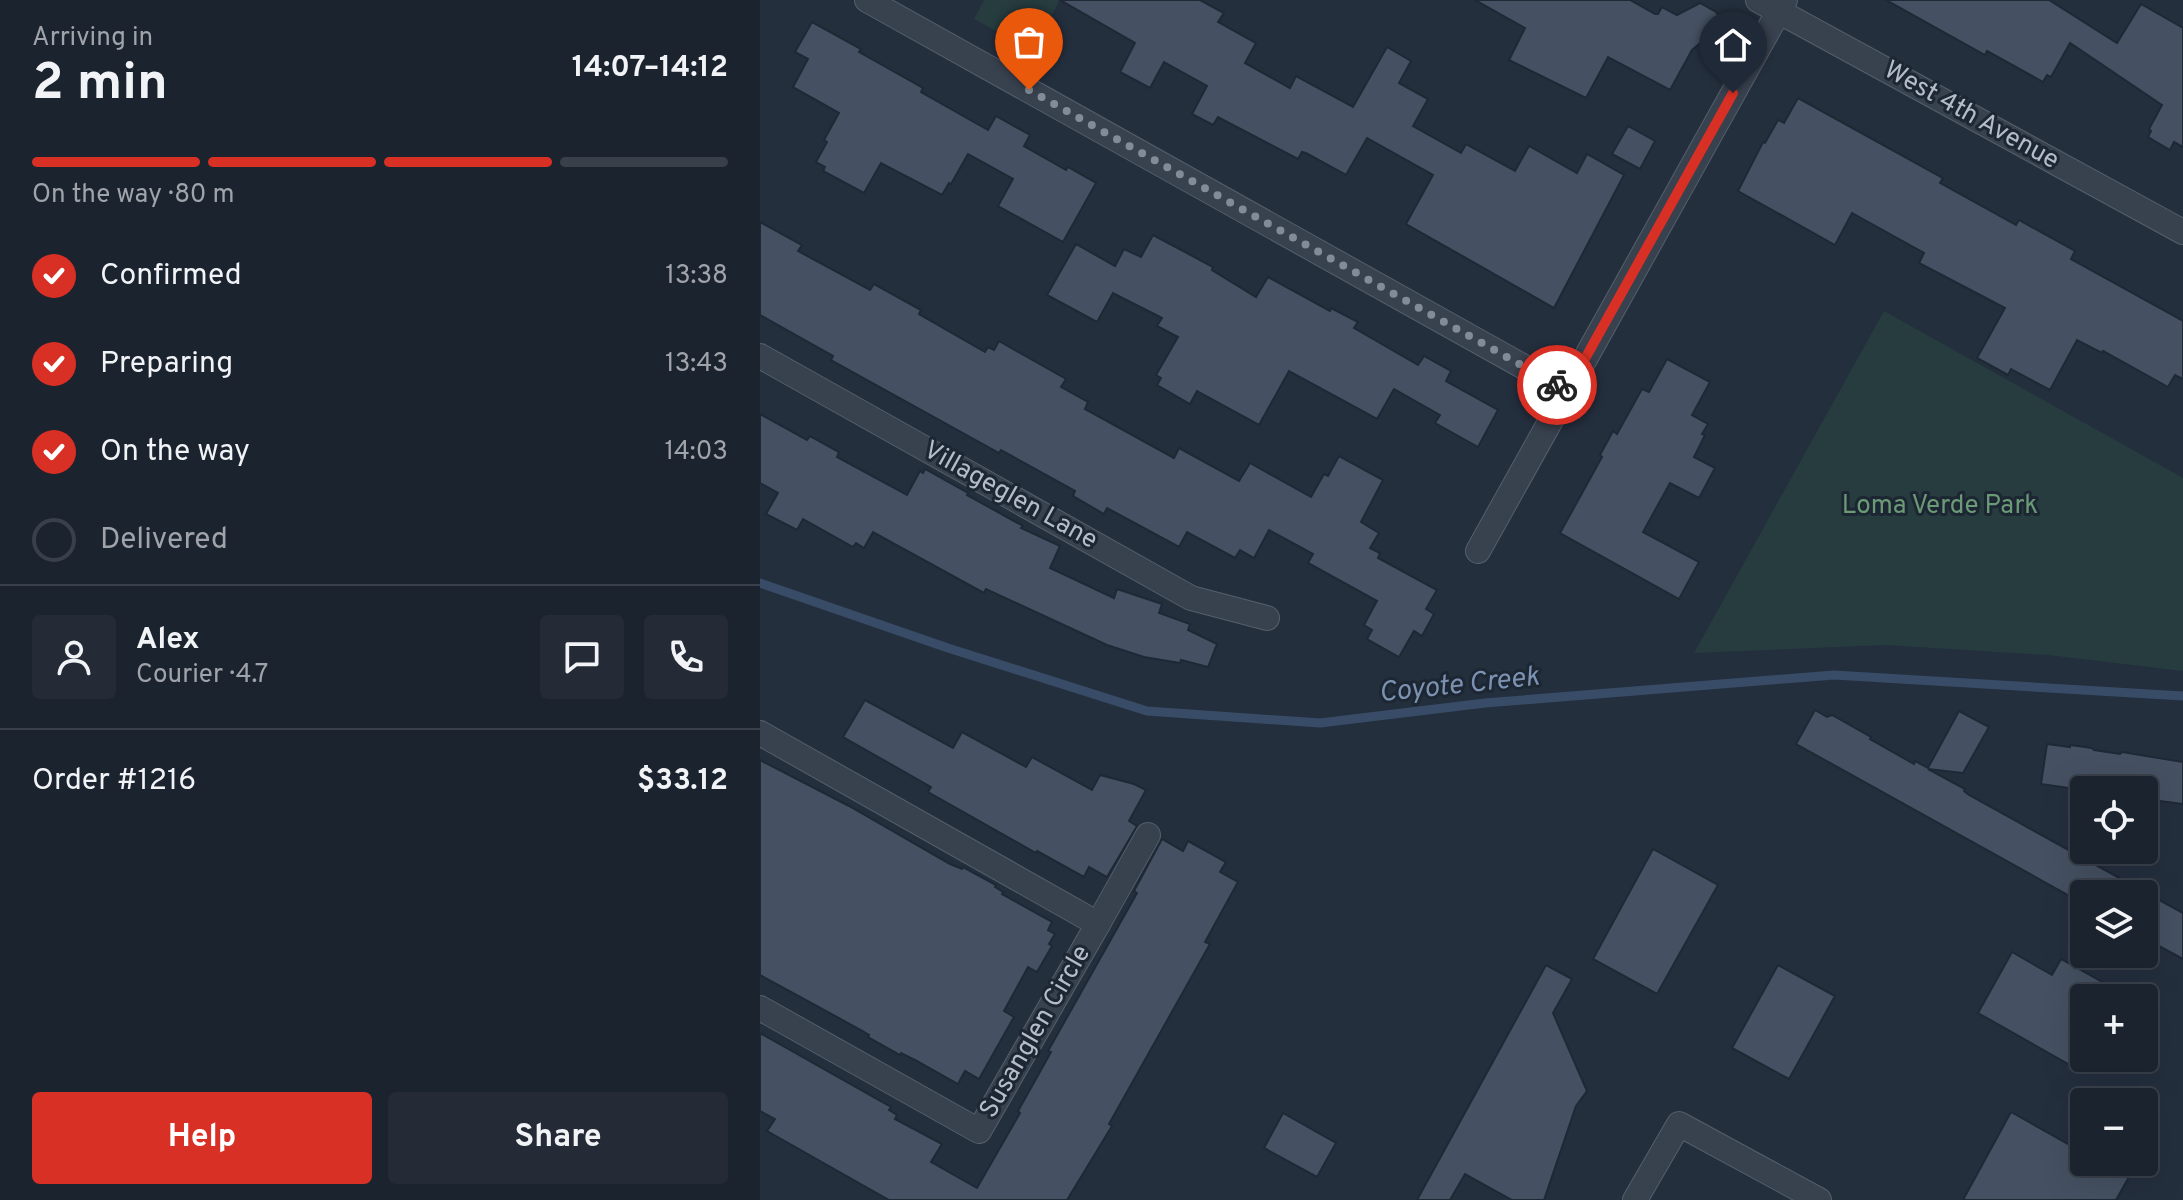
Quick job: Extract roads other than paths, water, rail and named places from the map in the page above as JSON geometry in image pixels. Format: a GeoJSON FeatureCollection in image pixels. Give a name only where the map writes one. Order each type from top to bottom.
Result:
{"type":"FeatureCollection","features":[{"type":"Feature","properties":{"kind":"street"},"geometry":{"type":"LineString","coordinates":[[867,0],[1567,391]]}},
{"type":"Feature","properties":{"kind":"street"},"geometry":{"type":"LineString","coordinates":[[1478,551],[1774,4]]}},
{"type":"Feature","properties":{"kind":"street","name":"West 4th Avenue"},"geometry":{"type":"LineString","coordinates":[[1774,4],[2183,232]]}},
{"type":"Feature","properties":{"kind":"street","name":"Villageglen Lane"},"geometry":{"type":"LineString","coordinates":[[760,356],[1191,598],[1267,618]]}},
{"type":"Feature","properties":{"kind":"street","name":"Susanglen Circle"},"geometry":{"type":"LineString","coordinates":[[760,733],[1098,924]]}},
{"type":"Feature","properties":{"kind":"street","name":"Susanglen Circle"},"geometry":{"type":"LineString","coordinates":[[760,1008],[979,1131],[1148,835]]}},
{"type":"Feature","properties":{"kind":"street"},"geometry":{"type":"LineString","coordinates":[[1635,1200],[1679,1124],[1819,1200]]}},
{"type":"Feature","properties":{"kind":"waterway","name":"Coyote Creek"},"geometry":{"type":"LineString","coordinates":[[760,583],[948,648],[1147,711],[1320,723],[1485,703],[1834,675],[2183,696]]}},
{"type":"Feature","properties":{"kind":"park label","name":"Loma Verde Park"},"geometry":{"type":"Point","coordinates":[1940,506]}}]}
